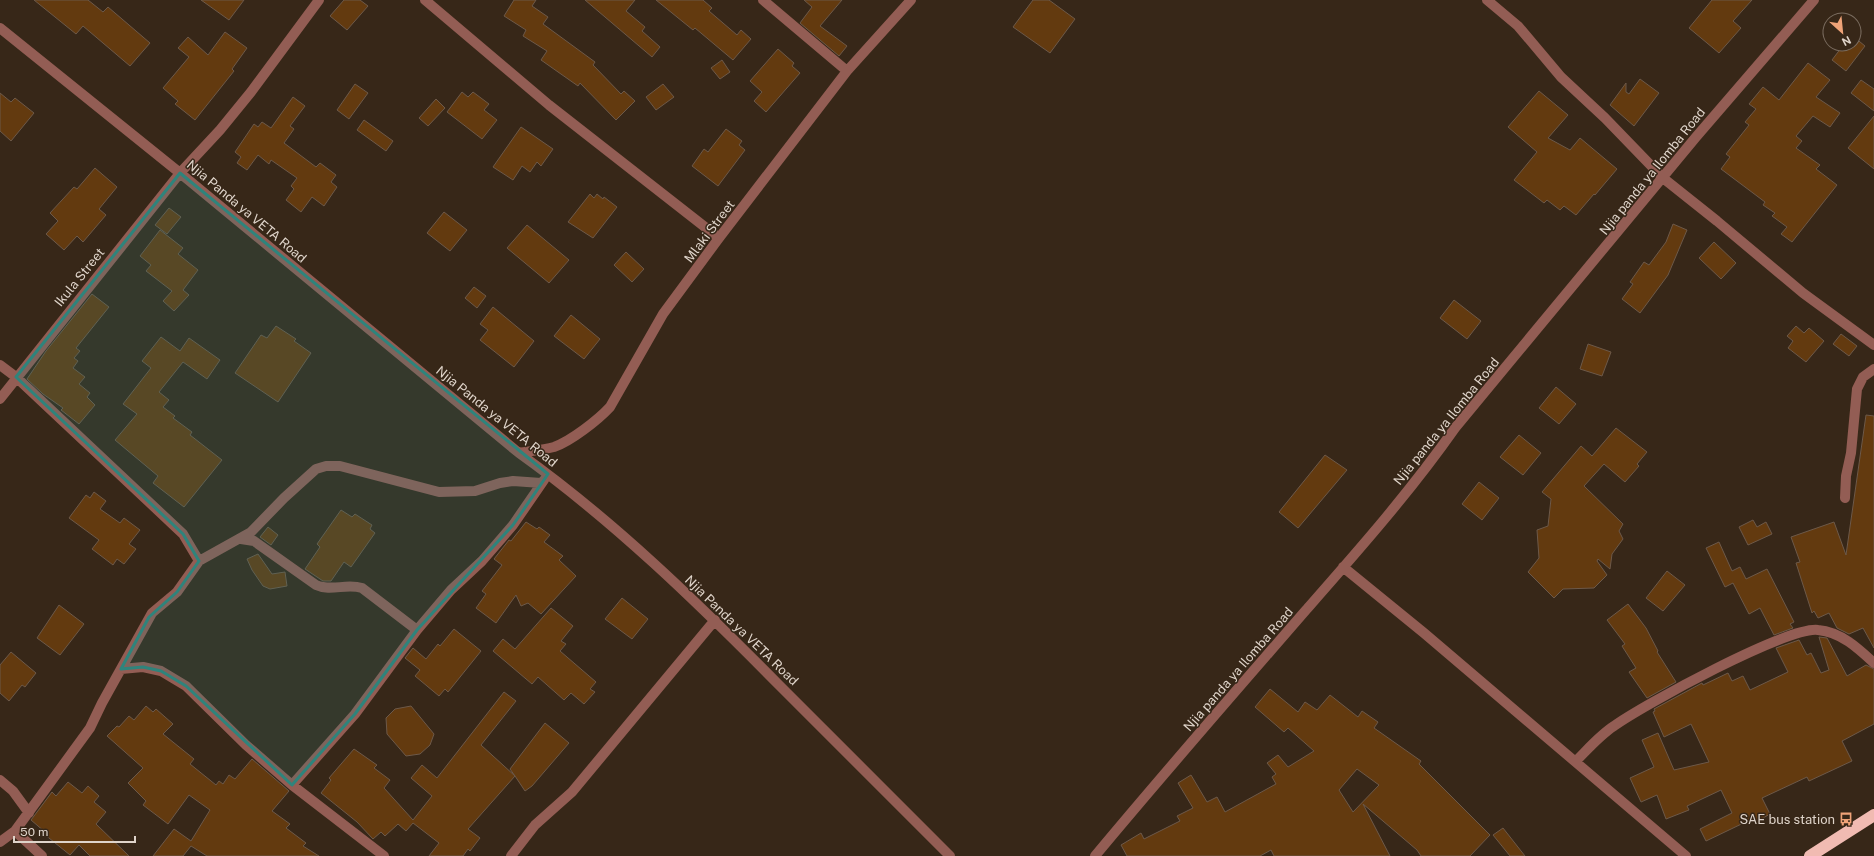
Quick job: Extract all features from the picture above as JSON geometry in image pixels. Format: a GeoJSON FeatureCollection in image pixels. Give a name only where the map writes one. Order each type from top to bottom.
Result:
{"type":"FeatureCollection","features":[{"type":"Feature","properties":{"kind":"highway"},"geometry":{"type":"LineString","coordinates":[[1810,856],[1874,815]]}},
{"type":"Feature","properties":{"kind":"street","name":"Ikula Street"},"geometry":{"type":"LineString","coordinates":[[0,399],[180,172],[220,130],[319,0]]}},
{"type":"Feature","properties":{"kind":"street"},"geometry":{"type":"LineString","coordinates":[[426,0],[549,105],[719,238]]}},
{"type":"Feature","properties":{"kind":"street"},"geometry":{"type":"LineString","coordinates":[[763,0],[847,71]]}},
{"type":"Feature","properties":{"kind":"street","name":"Mlaki Street"},"geometry":{"type":"LineString","coordinates":[[520,453],[555,446],[604,414],[616,399],[635,367],[649,336],[663,314],[719,238],[847,71],[911,0]]}},
{"type":"Feature","properties":{"kind":"street"},"geometry":{"type":"LineString","coordinates":[[1487,0],[1518,26],[1561,78],[1605,118],[1663,178],[1717,221],[1803,294],[1874,345]]}},
{"type":"Feature","properties":{"kind":"street","name":"Njia panda ya Ilomba Road"},"geometry":{"type":"LineString","coordinates":[[1095,856],[1152,787],[1343,567],[1440,450],[1455,428],[1696,137],[1814,0]]}},
{"type":"Feature","properties":{"kind":"street","name":"Njia Panda ya VETA Road"},"geometry":{"type":"LineString","coordinates":[[0,28],[180,172],[520,453],[548,474],[657,566],[715,620],[950,856]]}},
{"type":"Feature","properties":{"kind":"street"},"geometry":{"type":"LineString","coordinates":[[0,366],[16,377],[183,534],[198,561]]}},
{"type":"Feature","properties":{"kind":"street"},"geometry":{"type":"LineString","coordinates":[[1845,498],[1846,476],[1857,389],[1863,377],[1874,369]]}},
{"type":"Feature","properties":{"kind":"street"},"geometry":{"type":"LineString","coordinates":[[0,842],[15,831],[90,728],[148,617],[177,592],[198,561],[241,539],[251,532],[284,498],[316,469],[326,466],[340,466],[439,492],[475,491],[500,483],[513,481],[541,484]]}},
{"type":"Feature","properties":{"kind":"street"},"geometry":{"type":"LineString","coordinates":[[292,785],[355,714],[417,630],[451,590],[482,560],[513,525],[548,474]]}},
{"type":"Feature","properties":{"kind":"street"},"geometry":{"type":"LineString","coordinates":[[241,539],[254,541],[323,589],[354,585],[362,588],[417,630]]}},
{"type":"Feature","properties":{"kind":"street"},"geometry":{"type":"LineString","coordinates":[[1343,567],[1576,761],[1686,856]]}},
{"type":"Feature","properties":{"kind":"street"},"geometry":{"type":"LineString","coordinates":[[511,856],[535,825],[572,792],[715,620]]}},
{"type":"Feature","properties":{"kind":"street"},"geometry":{"type":"LineString","coordinates":[[1576,761],[1613,726],[1716,669],[1780,639],[1810,630],[1826,631],[1853,643],[1874,664]]}},
{"type":"Feature","properties":{"kind":"street"},"geometry":{"type":"LineString","coordinates":[[121,669],[143,667],[160,671],[186,686],[241,740],[292,785],[384,856]]}},
{"type":"Feature","properties":{"kind":"street"},"geometry":{"type":"LineString","coordinates":[[0,780],[13,791],[29,812]]}},
{"type":"Feature","properties":{"kind":"street"},"geometry":{"type":"LineString","coordinates":[[15,831],[42,856]]}},
{"type":"Feature","properties":{"kind":"highlighted area"},"geometry":{"type":"Polygon","coordinates":[[[180,173],[548,474],[513,525],[417,630],[355,714],[292,785],[186,686],[161,671],[143,667],[121,669],[149,617],[177,592],[199,561],[183,534],[16,377],[180,173]]]}},
{"type":"Feature","properties":{"kind":"building"},"geometry":{"type":"Polygon","coordinates":[[[34,0],[88,0],[103,12],[108,7],[150,43],[130,66],[83,26],[76,34],[34,0]]]}},
{"type":"Feature","properties":{"kind":"building"},"geometry":{"type":"Polygon","coordinates":[[[201,0],[244,0],[229,20],[201,0]]]}},
{"type":"Feature","properties":{"kind":"building"},"geometry":{"type":"Polygon","coordinates":[[[344,0],[360,0],[368,6],[347,30],[330,16],[344,0]]]}},
{"type":"Feature","properties":{"kind":"building"},"geometry":{"type":"Polygon","coordinates":[[[514,0],[536,0],[532,6],[548,17],[543,24],[595,62],[593,65],[621,94],[624,91],[635,101],[616,120],[580,83],[578,86],[541,60],[547,51],[523,36],[526,30],[504,16],[514,0]]]}},
{"type":"Feature","properties":{"kind":"building"},"geometry":{"type":"Polygon","coordinates":[[[585,0],[635,0],[626,11],[645,27],[642,31],[660,47],[652,57],[585,0]]]}},
{"type":"Feature","properties":{"kind":"building"},"geometry":{"type":"Polygon","coordinates":[[[656,0],[703,0],[712,8],[709,11],[737,35],[741,30],[751,39],[733,60],[695,28],[693,30],[656,0]]]}},
{"type":"Feature","properties":{"kind":"building"},"geometry":{"type":"Polygon","coordinates":[[[804,0],[842,0],[820,26],[847,46],[839,56],[800,23],[812,7],[804,0]]]}},
{"type":"Feature","properties":{"kind":"building"},"geometry":{"type":"Polygon","coordinates":[[[1033,0],[1049,0],[1075,19],[1050,53],[1013,27],[1033,0]]]}},
{"type":"Feature","properties":{"kind":"building"},"geometry":{"type":"Polygon","coordinates":[[[1712,0],[1752,0],[1733,21],[1741,28],[1719,53],[1689,28],[1712,0]]]}},
{"type":"Feature","properties":{"kind":"building"},"geometry":{"type":"Polygon","coordinates":[[[225,32],[247,48],[232,69],[234,71],[195,120],[175,104],[178,101],[163,88],[189,57],[178,48],[188,37],[208,55],[225,32]]]}},
{"type":"Feature","properties":{"kind":"building"},"geometry":{"type":"Polygon","coordinates":[[[778,49],[794,63],[792,66],[800,73],[766,112],[754,101],[762,92],[750,81],[778,49]]]}},
{"type":"Feature","properties":{"kind":"building"},"geometry":{"type":"Polygon","coordinates":[[[1838,52],[1860,52],[1846,71],[1832,60],[1838,52]]]}},
{"type":"Feature","properties":{"kind":"building"},"geometry":{"type":"Polygon","coordinates":[[[722,60],[730,72],[720,79],[711,68],[722,60]]]}},
{"type":"Feature","properties":{"kind":"building"},"geometry":{"type":"Polygon","coordinates":[[[1808,63],[1830,80],[1816,97],[1840,113],[1830,127],[1813,116],[1796,136],[1802,141],[1796,148],[1820,165],[1816,169],[1837,185],[1792,242],[1781,234],[1787,227],[1772,216],[1775,213],[1763,205],[1765,202],[1721,169],[1730,157],[1726,154],[1749,125],[1745,122],[1756,109],[1749,104],[1763,87],[1779,100],[1808,63]]]}},
{"type":"Feature","properties":{"kind":"building"},"geometry":{"type":"Polygon","coordinates":[[[1640,79],[1659,93],[1634,126],[1610,105],[1626,83],[1626,92],[1629,94],[1640,79]]]}},
{"type":"Feature","properties":{"kind":"building"},"geometry":{"type":"Polygon","coordinates":[[[1861,80],[1874,89],[1874,111],[1851,93],[1861,80]]]}},
{"type":"Feature","properties":{"kind":"building"},"geometry":{"type":"Polygon","coordinates":[[[355,84],[368,93],[349,119],[337,110],[355,84]]]}},
{"type":"Feature","properties":{"kind":"building"},"geometry":{"type":"Polygon","coordinates":[[[663,84],[674,97],[656,110],[646,97],[663,84]]]}},
{"type":"Feature","properties":{"kind":"building"},"geometry":{"type":"Polygon","coordinates":[[[1539,91],[1568,115],[1548,138],[1570,150],[1580,138],[1617,169],[1576,215],[1564,206],[1560,210],[1547,200],[1544,203],[1514,180],[1537,152],[1508,127],[1539,91]]]}},
{"type":"Feature","properties":{"kind":"building"},"geometry":{"type":"Polygon","coordinates":[[[462,92],[468,97],[473,92],[489,104],[484,110],[497,120],[482,139],[447,112],[462,92]]]}},
{"type":"Feature","properties":{"kind":"building"},"geometry":{"type":"Polygon","coordinates":[[[0,93],[11,102],[15,98],[34,113],[11,141],[0,131],[0,93]]]}},
{"type":"Feature","properties":{"kind":"building"},"geometry":{"type":"Polygon","coordinates":[[[293,97],[305,106],[290,126],[294,129],[284,143],[316,167],[320,163],[336,175],[331,182],[337,187],[324,206],[312,197],[301,212],[286,200],[294,189],[291,186],[297,178],[271,160],[269,164],[258,155],[247,170],[237,163],[241,157],[235,152],[254,124],[258,127],[262,122],[271,128],[293,97]]]}},
{"type":"Feature","properties":{"kind":"building"},"geometry":{"type":"Polygon","coordinates":[[[436,99],[445,108],[428,126],[419,118],[436,99]]]}},
{"type":"Feature","properties":{"kind":"building"},"geometry":{"type":"Polygon","coordinates":[[[1874,116],[1874,169],[1848,148],[1874,116]]]}},
{"type":"Feature","properties":{"kind":"building"},"geometry":{"type":"Polygon","coordinates":[[[364,120],[393,141],[386,151],[357,130],[364,120]]]}},
{"type":"Feature","properties":{"kind":"building"},"geometry":{"type":"Polygon","coordinates":[[[521,127],[553,149],[541,166],[537,162],[530,172],[522,166],[513,180],[493,167],[521,127]]]}},
{"type":"Feature","properties":{"kind":"building"},"geometry":{"type":"Polygon","coordinates":[[[726,129],[742,141],[739,145],[745,150],[718,186],[692,166],[704,149],[708,152],[726,129]]]}},
{"type":"Feature","properties":{"kind":"building"},"geometry":{"type":"Polygon","coordinates":[[[95,168],[117,187],[99,209],[106,215],[83,242],[77,236],[64,250],[46,234],[58,221],[50,213],[74,187],[77,189],[95,168]]]}},
{"type":"Feature","properties":{"kind":"building"},"geometry":{"type":"Polygon","coordinates":[[[590,194],[594,198],[597,194],[603,199],[604,197],[617,207],[593,238],[568,222],[590,194]]]}},
{"type":"Feature","properties":{"kind":"building"},"geometry":{"type":"Polygon","coordinates":[[[169,208],[181,217],[167,234],[155,225],[169,208]]]}},
{"type":"Feature","properties":{"kind":"building"},"geometry":{"type":"Polygon","coordinates":[[[444,212],[467,230],[450,251],[427,233],[444,212]]]}},
{"type":"Feature","properties":{"kind":"building"},"geometry":{"type":"Polygon","coordinates":[[[1673,224],[1687,230],[1668,275],[1640,313],[1622,299],[1633,284],[1630,282],[1644,262],[1649,265],[1666,242],[1673,224]]]}},
{"type":"Feature","properties":{"kind":"building"},"geometry":{"type":"Polygon","coordinates":[[[527,225],[569,260],[549,283],[507,248],[527,225]]]}},
{"type":"Feature","properties":{"kind":"building"},"geometry":{"type":"Polygon","coordinates":[[[160,230],[183,248],[178,254],[198,270],[183,290],[189,295],[174,311],[163,301],[172,291],[146,271],[151,265],[140,256],[160,230]]]}},
{"type":"Feature","properties":{"kind":"building"},"geometry":{"type":"Polygon","coordinates":[[[1714,242],[1736,263],[1721,279],[1699,258],[1714,242]]]}},
{"type":"Feature","properties":{"kind":"building"},"geometry":{"type":"Polygon","coordinates":[[[626,252],[644,269],[632,282],[614,265],[626,252]]]}},
{"type":"Feature","properties":{"kind":"building"},"geometry":{"type":"Polygon","coordinates":[[[474,287],[486,296],[477,308],[465,298],[474,287]]]}},
{"type":"Feature","properties":{"kind":"building"},"geometry":{"type":"Polygon","coordinates":[[[92,294],[109,307],[76,348],[80,351],[74,358],[78,361],[73,368],[85,377],[79,384],[90,393],[87,397],[95,405],[79,424],[61,410],[63,408],[43,394],[27,379],[46,351],[92,294]]]}},
{"type":"Feature","properties":{"kind":"building"},"geometry":{"type":"Polygon","coordinates":[[[1454,300],[1481,321],[1467,339],[1440,318],[1454,300]]]}},
{"type":"Feature","properties":{"kind":"building"},"geometry":{"type":"Polygon","coordinates":[[[493,307],[534,341],[514,367],[480,340],[488,330],[480,324],[493,307]]]}},
{"type":"Feature","properties":{"kind":"building"},"geometry":{"type":"Polygon","coordinates":[[[571,315],[600,339],[584,359],[554,336],[571,315]]]}},
{"type":"Feature","properties":{"kind":"building"},"geometry":{"type":"Polygon","coordinates":[[[276,326],[296,339],[294,341],[311,353],[278,402],[235,373],[261,335],[267,338],[276,326]]]}},
{"type":"Feature","properties":{"kind":"building"},"geometry":{"type":"Polygon","coordinates":[[[1796,326],[1804,333],[1809,328],[1824,341],[1806,362],[1788,348],[1793,341],[1787,336],[1796,326]]]}},
{"type":"Feature","properties":{"kind":"building"},"geometry":{"type":"Polygon","coordinates":[[[1841,334],[1857,346],[1849,356],[1833,344],[1841,334]]]}},
{"type":"Feature","properties":{"kind":"building"},"geometry":{"type":"Polygon","coordinates":[[[161,337],[180,351],[189,338],[220,360],[207,379],[183,362],[159,392],[169,400],[163,407],[175,416],[173,418],[192,432],[190,435],[222,460],[184,507],[153,483],[158,476],[115,440],[137,414],[123,404],[151,368],[142,361],[161,337]]]}},
{"type":"Feature","properties":{"kind":"building"},"geometry":{"type":"Polygon","coordinates":[[[1588,344],[1611,352],[1602,376],[1580,369],[1588,344]]]}},
{"type":"Feature","properties":{"kind":"building"},"geometry":{"type":"Polygon","coordinates":[[[1556,387],[1576,404],[1559,424],[1539,408],[1556,387]]]}},
{"type":"Feature","properties":{"kind":"building"},"geometry":{"type":"Polygon","coordinates":[[[1866,415],[1874,416],[1874,648],[1863,628],[1849,634],[1837,628],[1829,613],[1818,618],[1814,611],[1812,613],[1796,563],[1800,562],[1791,537],[1834,522],[1846,555],[1866,415]]]}},
{"type":"Feature","properties":{"kind":"building"},"geometry":{"type":"Polygon","coordinates":[[[1616,428],[1647,452],[1637,464],[1639,466],[1625,482],[1604,464],[1584,486],[1623,524],[1619,531],[1623,539],[1612,554],[1610,569],[1598,559],[1597,561],[1607,575],[1594,588],[1563,589],[1554,598],[1528,572],[1539,558],[1537,530],[1548,526],[1551,499],[1542,492],[1581,446],[1592,456],[1616,428]]]}},
{"type":"Feature","properties":{"kind":"building"},"geometry":{"type":"Polygon","coordinates":[[[1519,435],[1541,453],[1523,475],[1500,457],[1519,435]]]}},
{"type":"Feature","properties":{"kind":"building"},"geometry":{"type":"Polygon","coordinates":[[[1325,455],[1347,470],[1298,528],[1279,512],[1325,455]]]}},
{"type":"Feature","properties":{"kind":"building"},"geometry":{"type":"Polygon","coordinates":[[[1479,482],[1499,498],[1482,520],[1462,504],[1479,482]]]}},
{"type":"Feature","properties":{"kind":"building"},"geometry":{"type":"Polygon","coordinates":[[[94,492],[106,501],[100,509],[120,523],[124,518],[140,530],[129,544],[136,549],[124,564],[117,559],[113,565],[92,549],[99,540],[69,518],[86,495],[90,498],[94,492]]]}},
{"type":"Feature","properties":{"kind":"building"},"geometry":{"type":"Polygon","coordinates":[[[341,510],[352,517],[355,514],[372,525],[370,529],[375,533],[351,567],[344,562],[331,581],[323,581],[305,569],[320,547],[317,544],[341,510]]]}},
{"type":"Feature","properties":{"kind":"building"},"geometry":{"type":"Polygon","coordinates":[[[1753,520],[1757,527],[1766,522],[1772,534],[1748,545],[1739,527],[1753,520]]]}},
{"type":"Feature","properties":{"kind":"building"},"geometry":{"type":"Polygon","coordinates":[[[526,522],[537,529],[539,527],[550,535],[544,542],[563,556],[559,560],[576,576],[541,614],[528,603],[521,606],[516,595],[496,623],[476,608],[486,594],[482,591],[502,565],[494,559],[526,522]]]}},
{"type":"Feature","properties":{"kind":"building"},"geometry":{"type":"Polygon","coordinates":[[[268,527],[278,535],[271,545],[260,537],[268,527]]]}},
{"type":"Feature","properties":{"kind":"building"},"geometry":{"type":"Polygon","coordinates":[[[1719,542],[1732,571],[1740,567],[1746,579],[1767,569],[1794,622],[1790,624],[1793,628],[1774,635],[1760,608],[1749,614],[1733,583],[1725,587],[1706,548],[1719,542]]]}},
{"type":"Feature","properties":{"kind":"building"},"geometry":{"type":"Polygon","coordinates":[[[258,554],[272,574],[285,572],[287,586],[270,589],[263,586],[252,570],[247,559],[258,554]]]}},
{"type":"Feature","properties":{"kind":"building"},"geometry":{"type":"Polygon","coordinates":[[[1667,571],[1685,585],[1663,611],[1646,598],[1667,571]]]}},
{"type":"Feature","properties":{"kind":"building"},"geometry":{"type":"Polygon","coordinates":[[[622,598],[648,619],[632,639],[605,619],[622,598]]]}},
{"type":"Feature","properties":{"kind":"building"},"geometry":{"type":"Polygon","coordinates":[[[1628,604],[1646,628],[1658,651],[1657,652],[1676,682],[1647,698],[1629,672],[1636,668],[1622,646],[1625,644],[1607,620],[1628,604]]]}},
{"type":"Feature","properties":{"kind":"building"},"geometry":{"type":"Polygon","coordinates":[[[59,605],[84,624],[60,655],[37,638],[59,605]]]}},
{"type":"Feature","properties":{"kind":"building"},"geometry":{"type":"Polygon","coordinates":[[[551,608],[573,626],[561,641],[566,644],[560,651],[596,682],[590,689],[595,692],[584,704],[571,693],[564,700],[538,677],[532,684],[493,651],[503,639],[515,649],[551,608]]]}},
{"type":"Feature","properties":{"kind":"building"},"geometry":{"type":"Polygon","coordinates":[[[454,629],[481,651],[448,692],[445,689],[439,696],[415,676],[420,670],[405,658],[413,648],[426,659],[438,644],[440,646],[454,629]]]}},
{"type":"Feature","properties":{"kind":"building"},"geometry":{"type":"Polygon","coordinates":[[[1819,637],[1827,638],[1847,676],[1866,665],[1874,669],[1874,724],[1842,741],[1852,761],[1809,781],[1807,777],[1762,798],[1770,814],[1756,822],[1754,818],[1706,841],[1700,829],[1732,813],[1721,790],[1687,806],[1689,810],[1666,819],[1657,795],[1641,802],[1630,778],[1654,767],[1642,740],[1658,733],[1674,770],[1709,762],[1691,724],[1664,737],[1653,712],[1655,711],[1654,709],[1702,683],[1703,685],[1728,673],[1732,681],[1743,676],[1750,690],[1788,672],[1776,648],[1799,640],[1807,655],[1811,653],[1821,673],[1829,670],[1819,637]]]}},
{"type":"Feature","properties":{"kind":"building"},"geometry":{"type":"Polygon","coordinates":[[[11,652],[36,673],[25,687],[22,685],[9,701],[0,693],[0,665],[11,652]]]}},
{"type":"Feature","properties":{"kind":"building"},"geometry":{"type":"Polygon","coordinates":[[[1270,689],[1298,712],[1305,702],[1317,710],[1330,695],[1358,717],[1362,711],[1378,722],[1374,728],[1421,761],[1419,764],[1490,835],[1470,856],[1421,856],[1417,850],[1363,804],[1390,856],[1274,856],[1271,850],[1260,856],[1127,856],[1121,845],[1141,833],[1144,839],[1180,821],[1177,816],[1193,808],[1178,783],[1191,775],[1207,802],[1217,797],[1225,812],[1276,784],[1272,777],[1276,774],[1267,763],[1278,755],[1288,767],[1314,751],[1288,728],[1284,732],[1255,707],[1270,689]],[[1357,769],[1339,790],[1353,812],[1379,785],[1357,769]]]}},
{"type":"Feature","properties":{"kind":"building"},"geometry":{"type":"Polygon","coordinates":[[[504,692],[516,701],[481,745],[515,776],[468,829],[480,838],[470,851],[468,849],[463,856],[429,856],[439,843],[413,823],[406,831],[398,824],[385,836],[381,832],[373,839],[357,822],[321,793],[331,780],[329,778],[354,749],[377,765],[374,768],[390,780],[384,788],[413,820],[432,796],[411,778],[422,765],[437,778],[504,692]]]}},
{"type":"Feature","properties":{"kind":"building"},"geometry":{"type":"Polygon","coordinates":[[[146,706],[153,712],[156,709],[173,724],[163,734],[194,759],[190,764],[216,785],[219,781],[223,784],[229,775],[235,779],[252,759],[289,791],[272,811],[290,824],[286,828],[306,843],[303,846],[319,856],[207,856],[191,846],[183,856],[153,856],[174,829],[191,841],[210,810],[189,795],[168,824],[143,805],[146,801],[128,783],[143,768],[107,736],[117,726],[119,727],[129,716],[134,720],[146,706]]]}},
{"type":"Feature","properties":{"kind":"building"},"geometry":{"type":"Polygon","coordinates":[[[411,706],[434,734],[430,745],[420,754],[406,756],[387,734],[386,718],[395,709],[411,706]]]}},
{"type":"Feature","properties":{"kind":"building"},"geometry":{"type":"Polygon","coordinates":[[[545,723],[569,743],[532,786],[525,791],[510,769],[545,723]]]}},
{"type":"Feature","properties":{"kind":"building"},"geometry":{"type":"Polygon","coordinates":[[[68,782],[82,793],[88,786],[99,796],[94,802],[106,812],[96,824],[129,856],[90,856],[79,845],[70,855],[44,834],[45,832],[31,820],[52,792],[56,796],[68,782]]]}},
{"type":"Feature","properties":{"kind":"building"},"geometry":{"type":"Polygon","coordinates":[[[1503,828],[1525,856],[1510,856],[1493,835],[1503,828]]]}},
{"type":"Feature","properties":{"kind":"place","name":"SAE bus station"},"geometry":{"type":"Point","coordinates":[1846,819]}}]}
